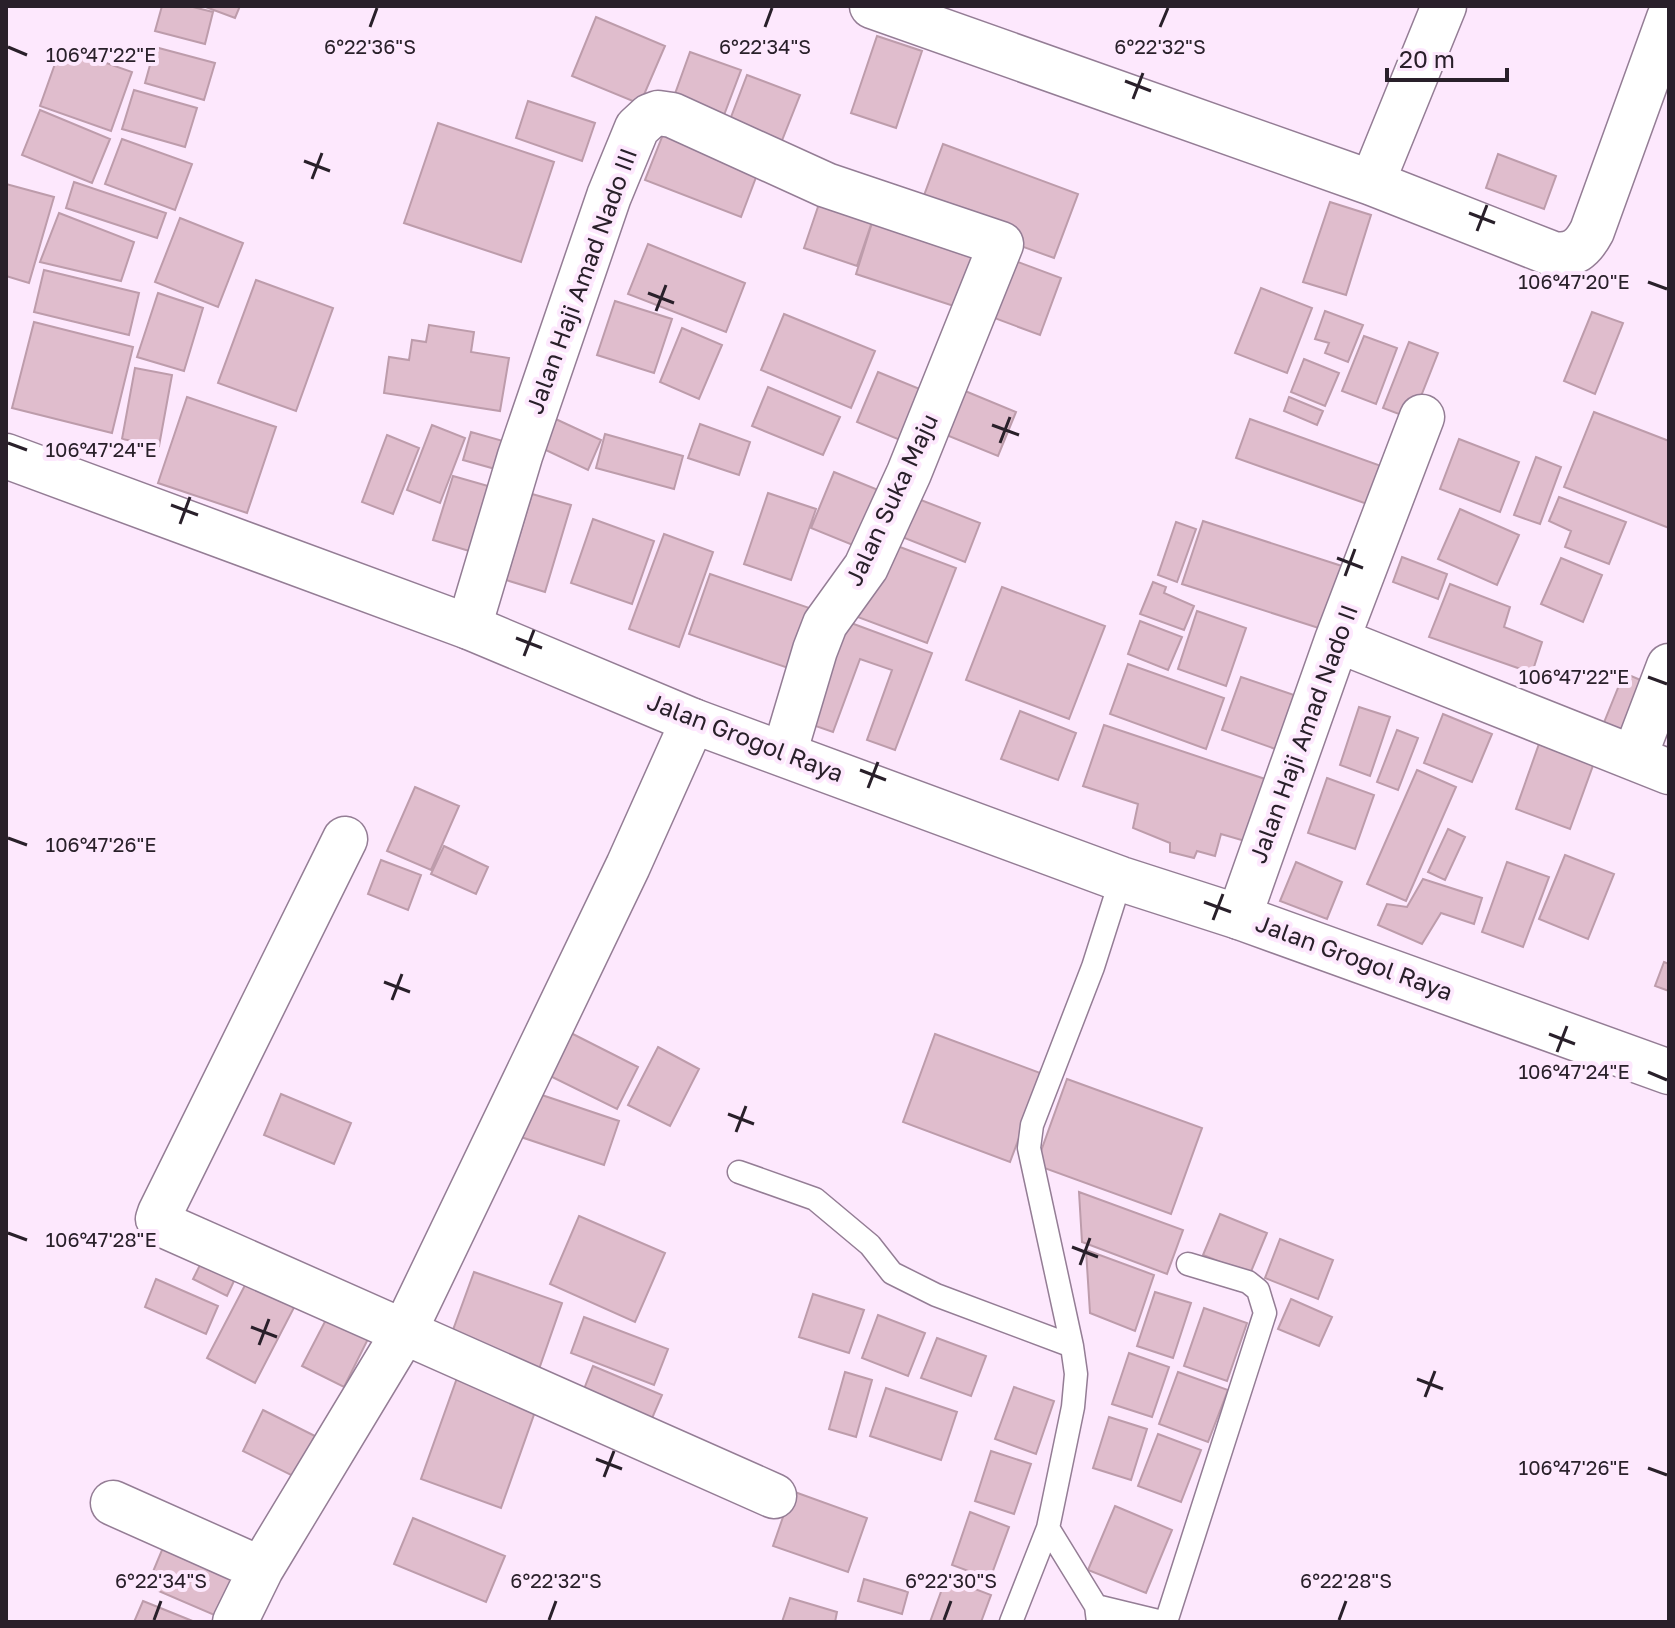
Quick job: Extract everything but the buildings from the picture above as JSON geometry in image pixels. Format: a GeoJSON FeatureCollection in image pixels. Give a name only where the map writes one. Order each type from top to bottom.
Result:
{"type":"FeatureCollection","features":[{"type":"Feature","properties":{"kind":"street"},"geometry":{"type":"LineString","coordinates":[[872,6],[1372,183],[1564,256],[1576,252],[1586,243],[1592,231],[1665,44]]}},
{"type":"Feature","properties":{"kind":"street"},"geometry":{"type":"LineString","coordinates":[[1372,183],[1444,6]]}},
{"type":"Feature","properties":{"kind":"street","name":"Jalan Haji Amad Nado III"},"geometry":{"type":"LineString","coordinates":[[469,627],[520,456],[609,196],[637,128],[650,116],[658,113],[672,115],[826,185],[1001,244]]}},
{"type":"Feature","properties":{"kind":"street","name":"Jalan Suka Maju"},"geometry":{"type":"LineString","coordinates":[[784,754],[825,624],[854,586],[877,544],[909,473],[1001,244]]}},
{"type":"Feature","properties":{"kind":"street","name":"Jalan Haji Amad Nado II"},"geometry":{"type":"LineString","coordinates":[[1239,917],[1337,640],[1422,417]]}},
{"type":"Feature","properties":{"kind":"street","name":"Jalan Grogol Raya"},"geometry":{"type":"LineString","coordinates":[[6,456],[469,627],[693,721],[784,754],[1117,896],[1239,917],[1669,1072]]}},
{"type":"Feature","properties":{"kind":"street"},"geometry":{"type":"LineString","coordinates":[[1337,640],[1652,765],[1669,666]]}},
{"type":"Feature","properties":{"kind":"street"},"geometry":{"type":"LineString","coordinates":[[235,1622],[261,1569],[404,1332],[628,866],[693,721]]}},
{"type":"Feature","properties":{"kind":"street"},"geometry":{"type":"LineString","coordinates":[[345,839],[158,1219],[166,1228],[774,1496]]}},
{"type":"Feature","properties":{"kind":"street"},"geometry":{"type":"LineString","coordinates":[[113,1503],[261,1569]]}},
{"type":"Feature","properties":{"kind":"lane"},"geometry":{"type":"LineString","coordinates":[[1011,1622],[1048,1528],[1073,1407],[1076,1374],[1029,1148],[1032,1125],[1117,896]]}},
{"type":"Feature","properties":{"kind":"lane"},"geometry":{"type":"LineString","coordinates":[[739,1172],[815,1199],[870,1245],[892,1273],[936,1295],[1072,1346]]}},
{"type":"Feature","properties":{"kind":"lane"},"geometry":{"type":"LineString","coordinates":[[1048,1528],[1097,1614],[1164,1622],[1265,1313],[1258,1290],[1248,1282],[1188,1264]]}}]}
